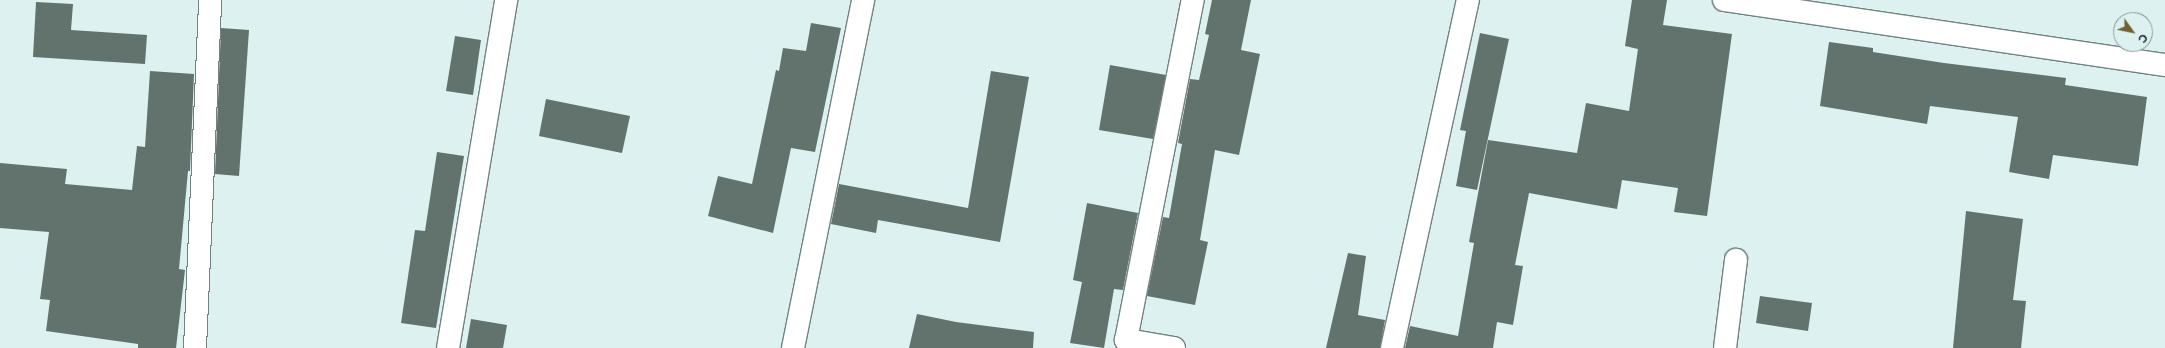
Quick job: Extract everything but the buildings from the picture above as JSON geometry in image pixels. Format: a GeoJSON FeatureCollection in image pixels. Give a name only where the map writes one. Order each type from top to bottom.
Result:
{"type":"FeatureCollection","features":[{"type":"Feature","properties":{"kind":"lane"},"geometry":{"type":"LineString","coordinates":[[195,348],[210,0]]}},
{"type":"Feature","properties":{"kind":"lane"},"geometry":{"type":"LineString","coordinates":[[448,348],[506,0]]}},
{"type":"Feature","properties":{"kind":"lane"},"geometry":{"type":"LineString","coordinates":[[793,348],[863,0]]}},
{"type":"Feature","properties":{"kind":"lane"},"geometry":{"type":"LineString","coordinates":[[1174,348],[1125,344],[1193,0]]}},
{"type":"Feature","properties":{"kind":"lane"},"geometry":{"type":"LineString","coordinates":[[1392,348],[1468,0]]}},
{"type":"Feature","properties":{"kind":"lane"},"geometry":{"type":"LineString","coordinates":[[1724,0],[2165,65]]}},
{"type":"Feature","properties":{"kind":"lane"},"geometry":{"type":"LineString","coordinates":[[1725,348],[1736,260]]}}]}
